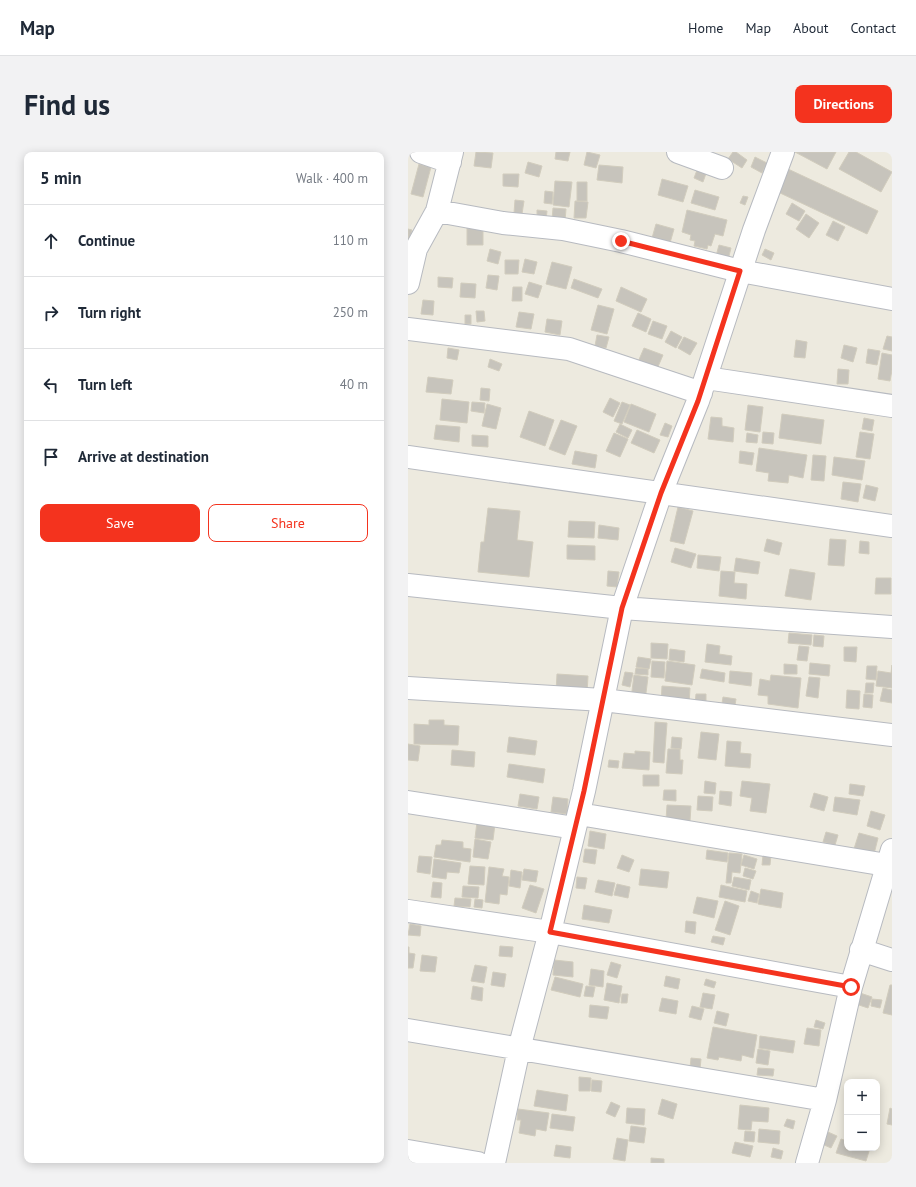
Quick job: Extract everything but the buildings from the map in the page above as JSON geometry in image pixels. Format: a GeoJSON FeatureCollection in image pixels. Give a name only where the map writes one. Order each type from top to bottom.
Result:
{"type":"FeatureCollection","features":[{"type":"Feature","properties":{"kind":"street"},"geometry":{"type":"LineString","coordinates":[[408,283],[412,248],[437,211],[451,157],[421,152]]}},
{"type":"Feature","properties":{"kind":"street"},"geometry":{"type":"LineString","coordinates":[[678,152],[722,168]]}},
{"type":"Feature","properties":{"kind":"street"},"geometry":{"type":"LineString","coordinates":[[494,1163],[519,1049],[577,821],[622,608],[661,493],[703,385],[754,230],[783,152]]}},
{"type":"Feature","properties":{"kind":"street"},"geometry":{"type":"LineString","coordinates":[[437,211],[503,223],[563,229],[621,241],[740,271],[892,299]]}},
{"type":"Feature","properties":{"kind":"street"},"geometry":{"type":"LineString","coordinates":[[408,329],[568,349],[703,385],[892,406]]}},
{"type":"Feature","properties":{"kind":"street"},"geometry":{"type":"LineString","coordinates":[[408,457],[892,526]]}},
{"type":"Feature","properties":{"kind":"street"},"geometry":{"type":"LineString","coordinates":[[408,585],[622,608],[892,626]]}},
{"type":"Feature","properties":{"kind":"street"},"geometry":{"type":"LineString","coordinates":[[408,688],[603,700],[892,735]]}},
{"type":"Feature","properties":{"kind":"street"},"geometry":{"type":"LineString","coordinates":[[408,802],[577,821],[890,861],[861,950],[825,1100],[807,1163]]}},
{"type":"Feature","properties":{"kind":"street"},"geometry":{"type":"LineString","coordinates":[[408,911],[550,932],[851,987]]}},
{"type":"Feature","properties":{"kind":"street"},"geometry":{"type":"LineString","coordinates":[[861,950],[892,960]]}},
{"type":"Feature","properties":{"kind":"street"},"geometry":{"type":"LineString","coordinates":[[408,1030],[825,1100]]}},
{"type":"Feature","properties":{"kind":"street"},"geometry":{"type":"LineString","coordinates":[[408,1151],[478,1163]]}},
{"type":"Feature","properties":{"kind":"route"},"geometry":{"type":"LineString","coordinates":[[621,241],[740,271],[698,401],[661,493],[622,608],[584,791],[550,932],[851,987]]}}]}
